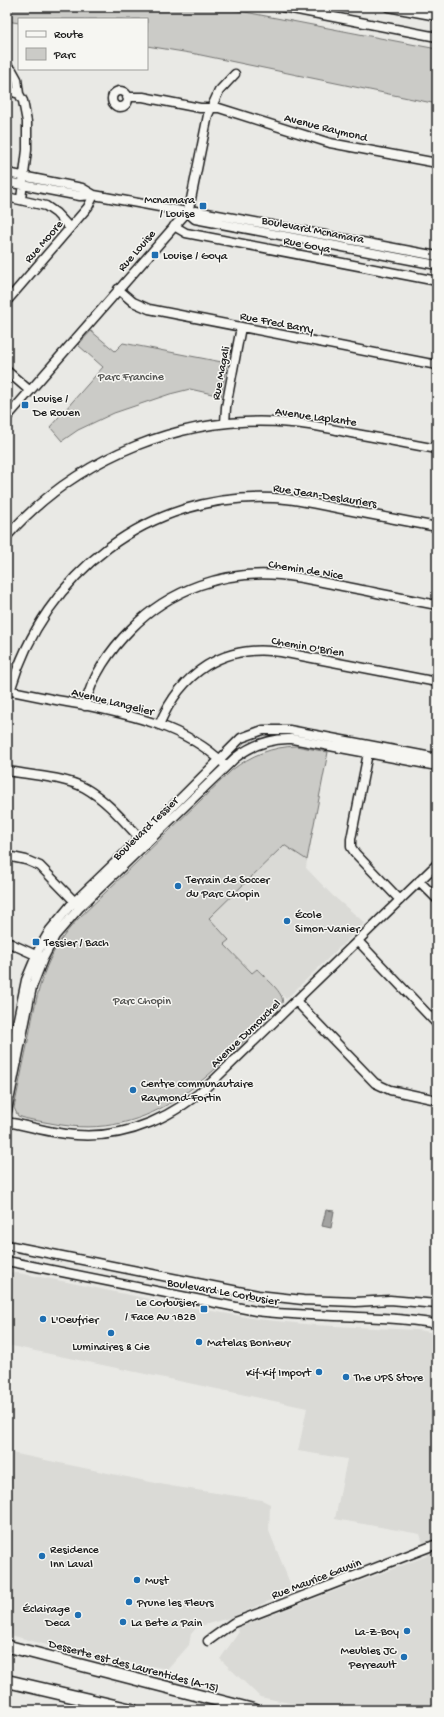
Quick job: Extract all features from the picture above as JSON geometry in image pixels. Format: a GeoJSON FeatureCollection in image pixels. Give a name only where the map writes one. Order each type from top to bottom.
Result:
{"type":"FeatureCollection","features":[{"type":"Feature","properties":{"kind":"highway"},"geometry":{"type":"LineString","coordinates":[[7,1681],[132,1710]]}},
{"type":"Feature","properties":{"kind":"main road","name":"Desserte est des Laurentides (A-15)"},"geometry":{"type":"LineString","coordinates":[[7,1646],[255,1710]]}},
{"type":"Feature","properties":{"kind":"street"},"geometry":{"type":"LineString","coordinates":[[282,7],[437,37]]}},
{"type":"Feature","properties":{"kind":"street"},"geometry":{"type":"LineString","coordinates":[[388,7],[437,16]]}},
{"type":"Feature","properties":{"kind":"street"},"geometry":{"type":"LineString","coordinates":[[7,66],[16,77],[19,94],[23,100],[27,128],[25,177],[21,199]]}},
{"type":"Feature","properties":{"kind":"street","name":"Rue Louise"},"geometry":{"type":"LineString","coordinates":[[7,417],[187,212],[190,204],[210,108],[219,91],[235,74]]}},
{"type":"Feature","properties":{"kind":"street"},"geometry":{"type":"LineString","coordinates":[[7,90],[19,94]]}},
{"type":"Feature","properties":{"kind":"street","name":"Avenue Raymond"},"geometry":{"type":"LineString","coordinates":[[128,97],[141,96],[221,109],[330,143],[437,163]]}},
{"type":"Feature","properties":{"kind":"street","name":"Boulevard Mcnamara"},"geometry":{"type":"LineString","coordinates":[[7,173],[82,188],[94,195]]}},
{"type":"Feature","properties":{"kind":"street","name":"Boulevard Mcnamara"},"geometry":{"type":"LineString","coordinates":[[7,182],[80,196],[94,195],[187,212],[196,210],[437,256]]}},
{"type":"Feature","properties":{"kind":"street","name":"Rue Moore"},"geometry":{"type":"LineString","coordinates":[[7,301],[90,204],[94,195]]}},
{"type":"Feature","properties":{"kind":"street"},"geometry":{"type":"LineString","coordinates":[[7,197],[21,199],[49,208],[70,228]]}},
{"type":"Feature","properties":{"kind":"street","name":"Boulevard Mcnamara"},"geometry":{"type":"LineString","coordinates":[[187,212],[195,218],[437,265]]}},
{"type":"Feature","properties":{"kind":"street","name":"Rue Goya"},"geometry":{"type":"LineString","coordinates":[[174,226],[186,233],[437,281]]}},
{"type":"Feature","properties":{"kind":"street"},"geometry":{"type":"LineString","coordinates":[[7,288],[13,294]]}},
{"type":"Feature","properties":{"kind":"street","name":"Rue Fred Barry"},"geometry":{"type":"LineString","coordinates":[[118,289],[133,302],[149,309],[437,365]]}},
{"type":"Feature","properties":{"kind":"street","name":"Rue Magali"},"geometry":{"type":"LineString","coordinates":[[225,423],[226,407],[241,327]]}},
{"type":"Feature","properties":{"kind":"street"},"geometry":{"type":"LineString","coordinates":[[7,370],[30,391]]}},
{"type":"Feature","properties":{"kind":"street","name":"Avenue Laplante"},"geometry":{"type":"LineString","coordinates":[[7,536],[32,510],[54,492],[111,457],[137,445],[168,434],[225,423],[299,423],[437,449]]}},
{"type":"Feature","properties":{"kind":"street","name":"Rue Jean-Deslauriers"},"geometry":{"type":"LineString","coordinates":[[9,690],[19,663],[32,636],[47,610],[68,583],[93,559],[120,539],[150,522],[198,505],[223,500],[274,498],[308,502],[437,527]]}},
{"type":"Feature","properties":{"kind":"street","name":"Chemin de Nice"},"geometry":{"type":"LineString","coordinates":[[85,706],[95,680],[107,659],[116,645],[134,626],[167,600],[214,580],[247,574],[281,575],[437,605]]}},
{"type":"Feature","properties":{"kind":"street","name":"Chemin O'Brien"},"geometry":{"type":"LineString","coordinates":[[159,725],[172,698],[194,674],[205,666],[223,657],[248,651],[275,651],[437,682]]}},
{"type":"Feature","properties":{"kind":"street","name":"Avenue Langelier"},"geometry":{"type":"LineString","coordinates":[[9,690],[128,714],[159,725],[194,742],[223,763]]}},
{"type":"Feature","properties":{"kind":"street","name":"Boulevard Tessier"},"geometry":{"type":"LineString","coordinates":[[7,1072],[14,1031],[32,987],[39,957],[54,924],[78,904],[223,763],[241,738],[258,731],[272,729],[301,732],[437,758]]}},
{"type":"Feature","properties":{"kind":"street","name":"Boulevard Tessier"},"geometry":{"type":"LineString","coordinates":[[223,763],[252,747],[267,742],[278,740],[300,740],[437,766]]}},
{"type":"Feature","properties":{"kind":"street"},"geometry":{"type":"LineString","coordinates":[[368,753],[351,839],[351,846],[355,853],[400,900]]}},
{"type":"Feature","properties":{"kind":"street"},"geometry":{"type":"LineString","coordinates":[[7,770],[70,782],[86,788],[100,798],[143,842]]}},
{"type":"Feature","properties":{"kind":"street"},"geometry":{"type":"LineString","coordinates":[[7,856],[26,860],[40,866],[78,904]]}},
{"type":"Feature","properties":{"kind":"street","name":"Avenue Dumouchel"},"geometry":{"type":"LineString","coordinates":[[7,1122],[84,1136],[119,1132],[149,1123],[177,1109],[198,1095],[437,864]]}},
{"type":"Feature","properties":{"kind":"street"},"geometry":{"type":"LineString","coordinates":[[419,881],[437,899]]}},
{"type":"Feature","properties":{"kind":"street"},"geometry":{"type":"LineString","coordinates":[[358,941],[437,1024]]}},
{"type":"Feature","properties":{"kind":"street"},"geometry":{"type":"LineString","coordinates":[[7,942],[39,957]]}},
{"type":"Feature","properties":{"kind":"street"},"geometry":{"type":"LineString","coordinates":[[296,1001],[375,1083],[390,1090],[437,1100]]}},
{"type":"Feature","properties":{"kind":"street","name":"Boulevard Tessier"},"geometry":{"type":"LineString","coordinates":[[7,1111],[14,1031]]}},
{"type":"Feature","properties":{"kind":"street","name":"Boulevard Le Corbusier"},"geometry":{"type":"LineString","coordinates":[[7,1245],[258,1295],[316,1300],[356,1302],[390,1300],[437,1304]]}},
{"type":"Feature","properties":{"kind":"street","name":"Boulevard Le Corbusier"},"geometry":{"type":"LineString","coordinates":[[7,1261],[256,1311],[312,1316],[394,1319],[437,1324]]}},
{"type":"Feature","properties":{"kind":"street","name":"Rue Maurice Gauvin"},"geometry":{"type":"LineString","coordinates":[[208,1641],[233,1623],[437,1544]]}},
{"type":"Feature","properties":{"kind":"shaded area","name":"École Simon-Vanier"},"geometry":{"type":"Polygon","coordinates":[[[284,845],[307,860],[306,868],[332,895],[365,923],[286,999],[257,969],[252,973],[224,944],[229,939],[208,918],[284,845]]]}},
{"type":"Feature","properties":{"kind":"shaded area"},"geometry":{"type":"Polygon","coordinates":[[[326,1210],[334,1211],[331,1228],[322,1226],[326,1210]]]}},
{"type":"Feature","properties":{"kind":"shaded area"},"geometry":{"type":"Polygon","coordinates":[[[7,1271],[257,1319],[314,1325],[417,1330],[437,1333],[437,1710],[324,1710],[260,1697],[220,1659],[239,1632],[237,1628],[427,1556],[420,1534],[335,1519],[347,1459],[298,1451],[307,1408],[7,1345],[7,1271]]]}},
{"type":"Feature","properties":{"kind":"shaded area"},"geometry":{"type":"Polygon","coordinates":[[[7,1452],[170,1486],[262,1500],[270,1504],[269,1531],[293,1591],[229,1618],[197,1627],[191,1634],[189,1645],[168,1669],[80,1654],[7,1634],[7,1452]]]}},
{"type":"Feature","properties":{"kind":"green space"},"geometry":{"type":"Polygon","coordinates":[[[7,7],[219,7],[437,49],[437,104],[196,54],[148,46],[148,18],[18,18],[18,23],[7,21],[7,7]]]}},
{"type":"Feature","properties":{"kind":"green space","name":"Parc Francine"},"geometry":{"type":"Polygon","coordinates":[[[91,331],[115,351],[123,343],[227,363],[221,396],[190,389],[170,394],[114,413],[78,430],[62,441],[50,427],[103,367],[78,345],[91,331]]]}},
{"type":"Feature","properties":{"kind":"green space","name":"Parc Chopin"},"geometry":{"type":"Polygon","coordinates":[[[296,746],[328,752],[307,860],[284,845],[209,918],[229,940],[224,944],[252,973],[257,969],[278,990],[281,995],[282,1003],[207,1076],[181,1096],[152,1112],[122,1123],[88,1127],[50,1123],[18,1116],[14,1108],[39,988],[50,959],[67,932],[78,919],[232,770],[254,756],[270,750],[296,746]]]}},
{"type":"Feature","properties":{"kind":"place","name":"Mcnamara / Louise"},"geometry":{"type":"Point","coordinates":[203,206]}},
{"type":"Feature","properties":{"kind":"place","name":"Louise / Goya"},"geometry":{"type":"Point","coordinates":[155,255]}},
{"type":"Feature","properties":{"kind":"place","name":"Louise / De Rouen"},"geometry":{"type":"Point","coordinates":[25,405]}},
{"type":"Feature","properties":{"kind":"place","name":"Terrain de Soccer du Parc Chopin"},"geometry":{"type":"Point","coordinates":[178,886]}},
{"type":"Feature","properties":{"kind":"place","name":"École Simon-Vanier"},"geometry":{"type":"Point","coordinates":[287,921]}},
{"type":"Feature","properties":{"kind":"place","name":"Tessier / Bach"},"geometry":{"type":"Point","coordinates":[36,942]}},
{"type":"Feature","properties":{"kind":"place","name":"Centre communautaire Raymond-Fortin"},"geometry":{"type":"Point","coordinates":[133,1090]}},
{"type":"Feature","properties":{"kind":"place","name":"Le Corbusier / Face Au 1828"},"geometry":{"type":"Point","coordinates":[204,1309]}},
{"type":"Feature","properties":{"kind":"place","name":"L'Oeufrier"},"geometry":{"type":"Point","coordinates":[43,1319]}},
{"type":"Feature","properties":{"kind":"place","name":"Luminaires & Cie"},"geometry":{"type":"Point","coordinates":[111,1333]}},
{"type":"Feature","properties":{"kind":"place","name":"Matelas Bonheur"},"geometry":{"type":"Point","coordinates":[199,1342]}},
{"type":"Feature","properties":{"kind":"place","name":"Kif-Kif Import"},"geometry":{"type":"Point","coordinates":[319,1372]}},
{"type":"Feature","properties":{"kind":"place","name":"The UPS Store"},"geometry":{"type":"Point","coordinates":[346,1377]}},
{"type":"Feature","properties":{"kind":"place","name":"Residence Inn Laval"},"geometry":{"type":"Point","coordinates":[42,1556]}},
{"type":"Feature","properties":{"kind":"place","name":"Must"},"geometry":{"type":"Point","coordinates":[137,1580]}},
{"type":"Feature","properties":{"kind":"place","name":"Prune les Fleurs"},"geometry":{"type":"Point","coordinates":[129,1602]}},
{"type":"Feature","properties":{"kind":"place","name":"Éclairage Deca"},"geometry":{"type":"Point","coordinates":[78,1615]}},
{"type":"Feature","properties":{"kind":"place","name":"La Bete a Pain"},"geometry":{"type":"Point","coordinates":[123,1622]}},
{"type":"Feature","properties":{"kind":"place","name":"La-Z-Boy"},"geometry":{"type":"Point","coordinates":[407,1631]}},
{"type":"Feature","properties":{"kind":"place","name":"Meubles JC Perreault"},"geometry":{"type":"Point","coordinates":[404,1657]}}]}
